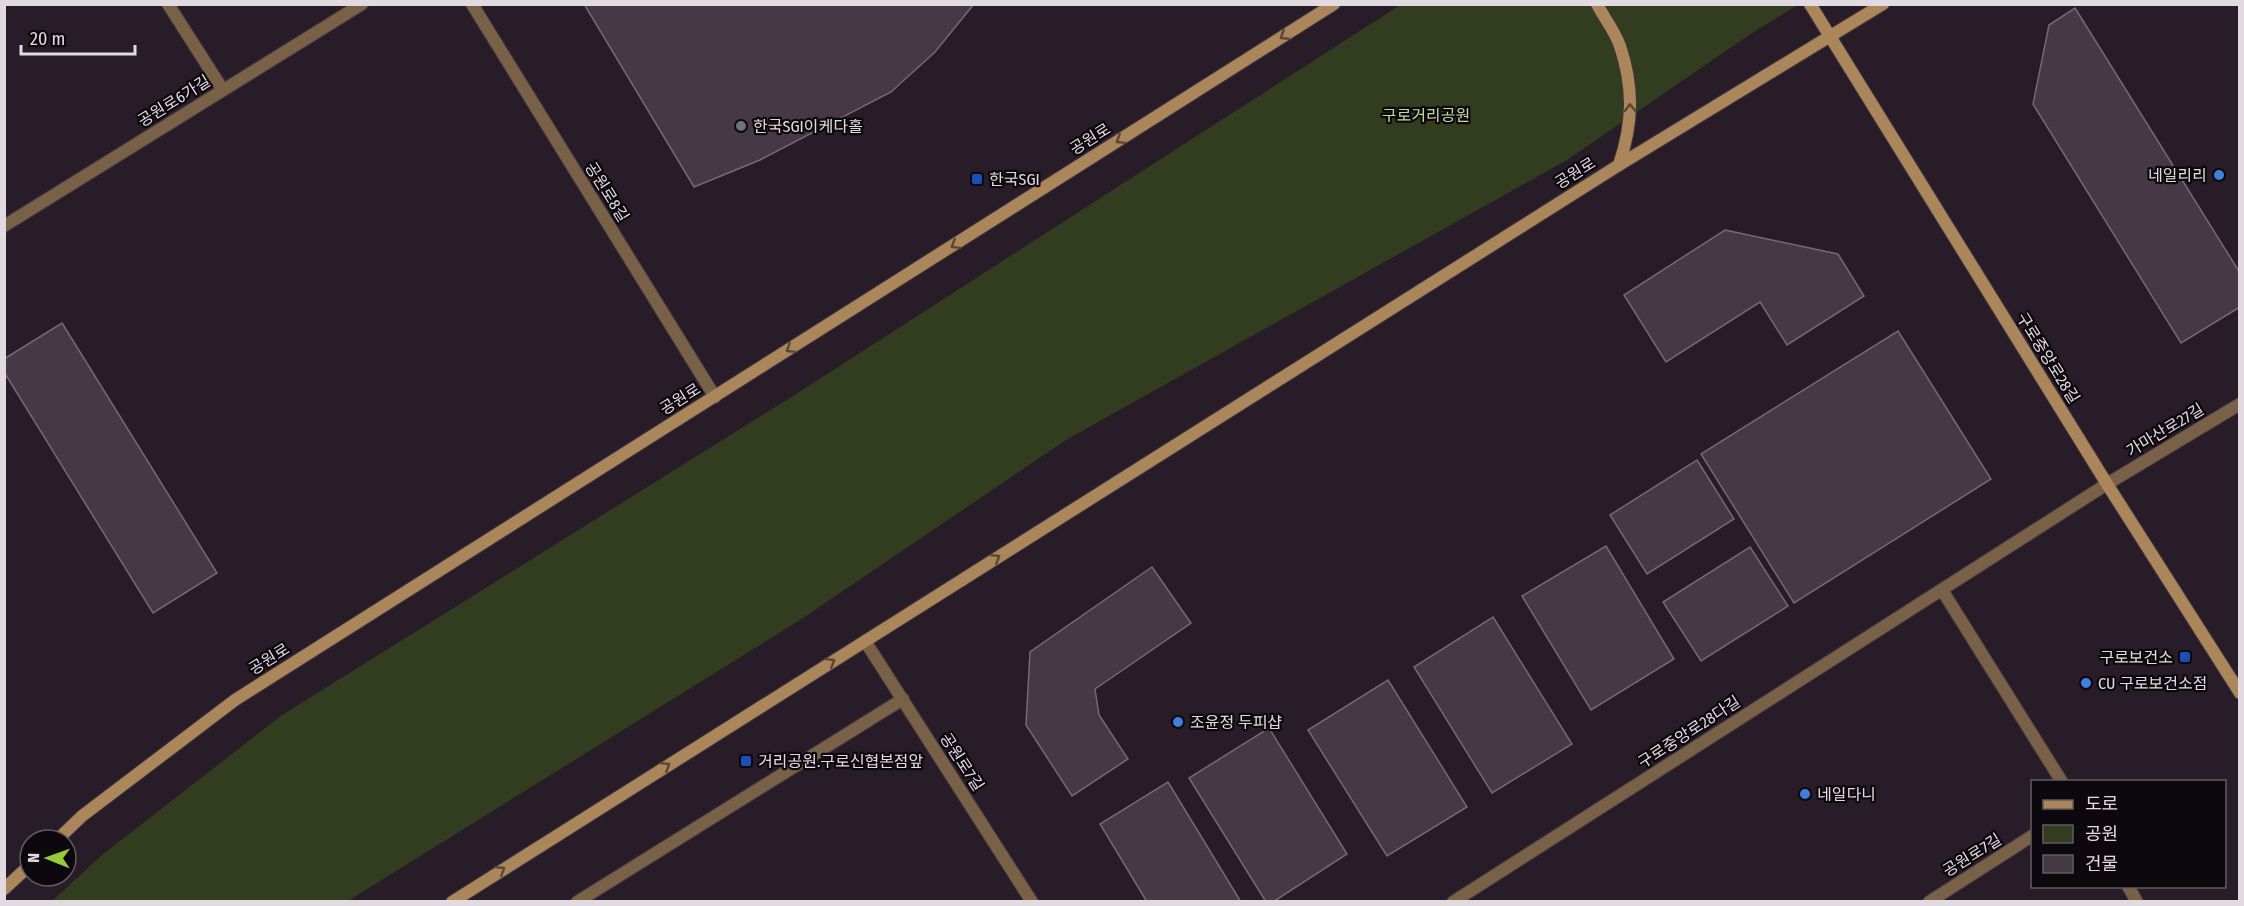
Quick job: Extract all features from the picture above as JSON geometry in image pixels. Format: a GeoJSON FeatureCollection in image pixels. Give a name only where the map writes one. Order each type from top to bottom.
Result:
{"type":"FeatureCollection","features":[{"type":"Feature","properties":{"kind":"main road","name":"공원로"},"geometry":{"type":"LineString","coordinates":[[70,828],[82,816],[235,700],[1334,4]]}},
{"type":"Feature","properties":{"kind":"main road","name":"공원로"},"geometry":{"type":"LineString","coordinates":[[1597,4],[1619,44],[1628,79],[1631,111],[1628,139],[1619,165]]}},
{"type":"Feature","properties":{"kind":"main road","name":"구로중앙로28길"},"geometry":{"type":"LineString","coordinates":[[1810,4],[2107,484],[2240,693]]}},
{"type":"Feature","properties":{"kind":"main road","name":"공원로"},"geometry":{"type":"LineString","coordinates":[[452,902],[1619,165],[1831,38],[1883,4]]}},
{"type":"Feature","properties":{"kind":"main road"},"geometry":{"type":"LineString","coordinates":[[4,889],[18,876]]}},
{"type":"Feature","properties":{"kind":"street"},"geometry":{"type":"LineString","coordinates":[[168,4],[223,90]]}},
{"type":"Feature","properties":{"kind":"street","name":"공원로6가길"},"geometry":{"type":"LineString","coordinates":[[4,226],[362,4]]}},
{"type":"Feature","properties":{"kind":"street","name":"공원로8길"},"geometry":{"type":"LineString","coordinates":[[472,4],[715,397]]}},
{"type":"Feature","properties":{"kind":"street","name":"가마산로27길"},"geometry":{"type":"LineString","coordinates":[[2107,484],[2240,404]]}},
{"type":"Feature","properties":{"kind":"street","name":"구로중앙로28다길"},"geometry":{"type":"LineString","coordinates":[[1453,902],[2107,484]]}},
{"type":"Feature","properties":{"kind":"street"},"geometry":{"type":"LineString","coordinates":[[1942,590],[2061,780]]}},
{"type":"Feature","properties":{"kind":"street","name":"공원로7길"},"geometry":{"type":"LineString","coordinates":[[865,641],[1032,902]]}},
{"type":"Feature","properties":{"kind":"street"},"geometry":{"type":"LineString","coordinates":[[577,902],[903,699]]}},
{"type":"Feature","properties":{"kind":"street","name":"공원로7길"},"geometry":{"type":"LineString","coordinates":[[1929,902],[2031,837]]}},
{"type":"Feature","properties":{"kind":"street"},"geometry":{"type":"LineString","coordinates":[[2129,888],[2137,902]]}},
{"type":"Feature","properties":{"kind":"green space","name":"구로거리공원"},"geometry":{"type":"Polygon","coordinates":[[[1400,5],[1798,5],[1752,33],[1567,160],[1066,440],[800,620],[348,901],[51,902],[66,888],[78,888],[78,877],[102,855],[282,715],[793,396],[1400,5]]]}},
{"type":"Feature","properties":{"kind":"building","name":"한국SGI이케다홀"},"geometry":{"type":"Polygon","coordinates":[[[584,4],[974,4],[935,52],[891,92],[760,160],[694,187],[584,4]]]}},
{"type":"Feature","properties":{"kind":"building"},"geometry":{"type":"Polygon","coordinates":[[[2075,8],[2240,273],[2240,307],[2181,343],[2033,104],[2049,25],[2075,8]]]}},
{"type":"Feature","properties":{"kind":"building"},"geometry":{"type":"Polygon","coordinates":[[[1725,230],[1838,254],[1864,296],[1787,345],[1760,302],[1666,362],[1624,295],[1725,230]]]}},
{"type":"Feature","properties":{"kind":"building"},"geometry":{"type":"Polygon","coordinates":[[[62,323],[217,573],[153,613],[4,372],[4,359],[62,323]]]}},
{"type":"Feature","properties":{"kind":"building"},"geometry":{"type":"Polygon","coordinates":[[[1898,331],[1991,479],[1794,603],[1701,454],[1898,331]]]}},
{"type":"Feature","properties":{"kind":"building"},"geometry":{"type":"Polygon","coordinates":[[[1697,460],[1734,519],[1647,574],[1610,515],[1697,460]]]}},
{"type":"Feature","properties":{"kind":"building"},"geometry":{"type":"Polygon","coordinates":[[[1606,546],[1674,659],[1591,710],[1522,596],[1606,546]]]}},
{"type":"Feature","properties":{"kind":"building"},"geometry":{"type":"Polygon","coordinates":[[[1750,547],[1788,606],[1701,661],[1663,602],[1750,547]]]}},
{"type":"Feature","properties":{"kind":"building"},"geometry":{"type":"Polygon","coordinates":[[[1152,567],[1191,623],[1095,689],[1099,715],[1128,759],[1072,796],[1026,725],[1030,652],[1152,567]]]}},
{"type":"Feature","properties":{"kind":"building"},"geometry":{"type":"Polygon","coordinates":[[[1493,617],[1572,744],[1492,793],[1414,667],[1493,617]]]}},
{"type":"Feature","properties":{"kind":"building"},"geometry":{"type":"Polygon","coordinates":[[[1388,680],[1467,807],[1387,856],[1308,730],[1388,680]]]}},
{"type":"Feature","properties":{"kind":"building"},"geometry":{"type":"Polygon","coordinates":[[[1269,728],[1347,854],[1273,902],[1266,902],[1189,778],[1269,728]]]}},
{"type":"Feature","properties":{"kind":"building"},"geometry":{"type":"Polygon","coordinates":[[[1168,782],[1241,902],[1147,902],[1100,824],[1168,782]]]}},
{"type":"Feature","properties":{"kind":"place","name":"한국SGI이케다홀"},"geometry":{"type":"Point","coordinates":[741,126]}},
{"type":"Feature","properties":{"kind":"place","name":"네일리리"},"geometry":{"type":"Point","coordinates":[2219,175]}},
{"type":"Feature","properties":{"kind":"place","name":"한국SGI"},"geometry":{"type":"Point","coordinates":[977,179]}},
{"type":"Feature","properties":{"kind":"place","name":"구로보건소"},"geometry":{"type":"Point","coordinates":[2185,657]}},
{"type":"Feature","properties":{"kind":"place","name":"CU 구로보건소점"},"geometry":{"type":"Point","coordinates":[2086,683]}},
{"type":"Feature","properties":{"kind":"place","name":"조윤정 두피샵"},"geometry":{"type":"Point","coordinates":[1178,722]}},
{"type":"Feature","properties":{"kind":"place","name":"거리공원.구로신협본점앞"},"geometry":{"type":"Point","coordinates":[746,761]}},
{"type":"Feature","properties":{"kind":"place","name":"네일다니"},"geometry":{"type":"Point","coordinates":[1805,794]}}]}
